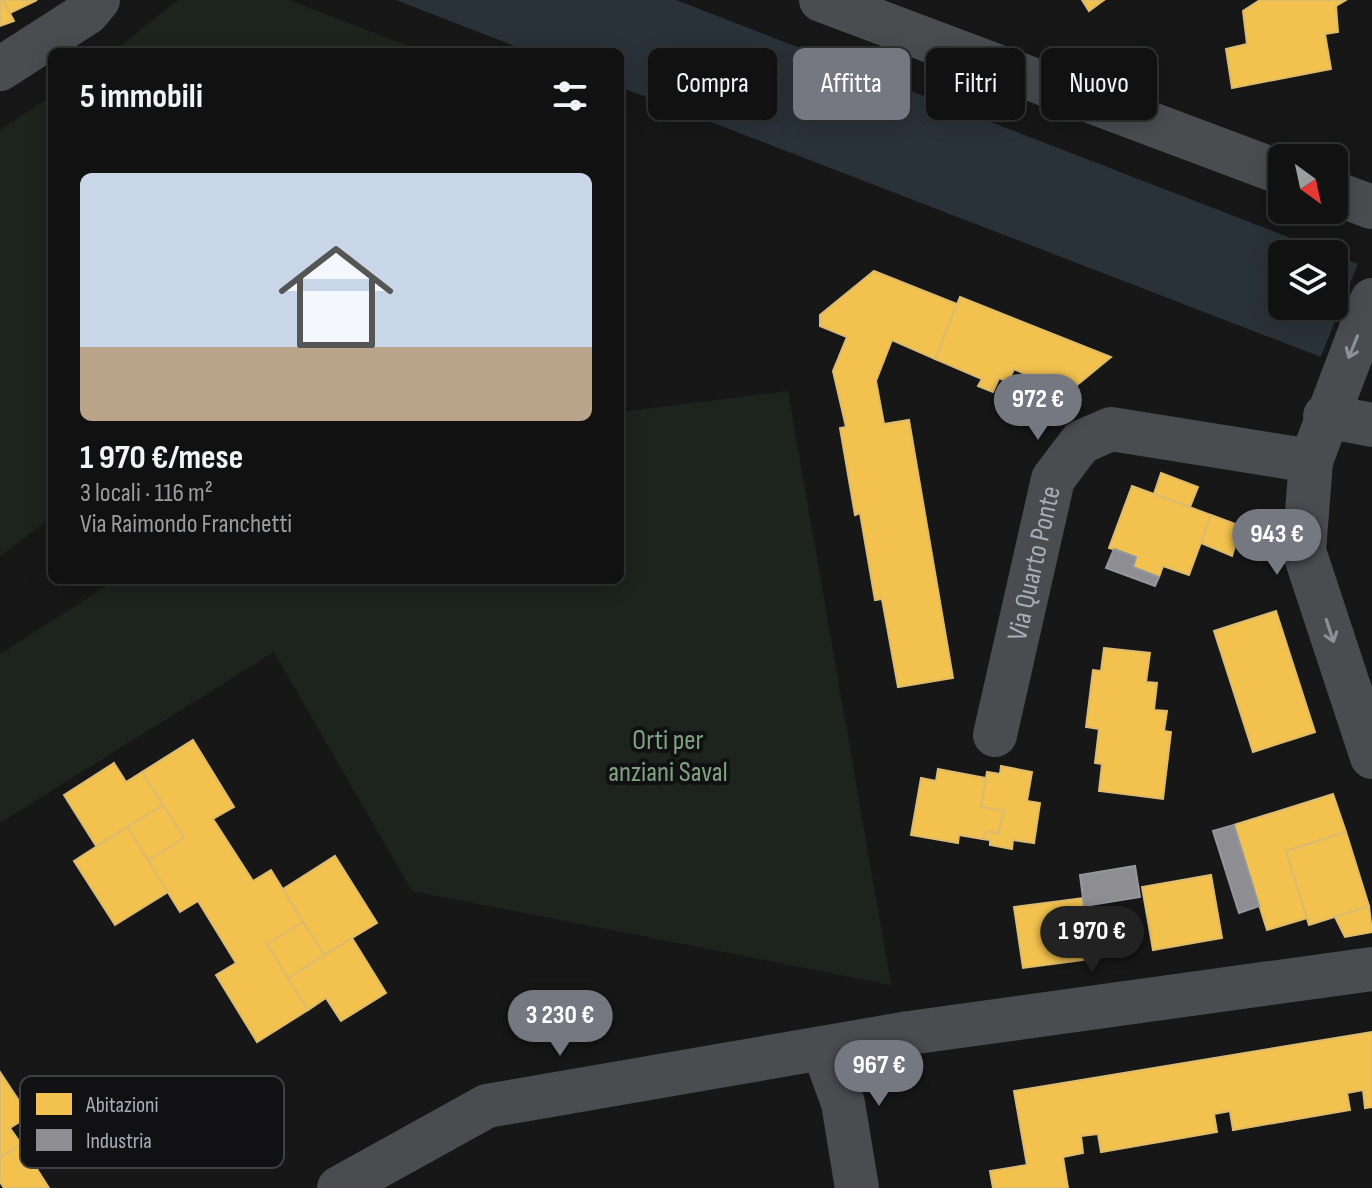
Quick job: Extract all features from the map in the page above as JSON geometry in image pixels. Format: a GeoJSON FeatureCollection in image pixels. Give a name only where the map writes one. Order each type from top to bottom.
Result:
{"type":"FeatureCollection","features":[{"type":"Feature","properties":{"kind":"street"},"geometry":{"type":"LineString","coordinates":[[0,69],[87,13],[98,0]]}},
{"type":"Feature","properties":{"kind":"street"},"geometry":{"type":"LineString","coordinates":[[821,0],[1268,168]]}},
{"type":"Feature","properties":{"kind":"street"},"geometry":{"type":"LineString","coordinates":[[1348,198],[1372,207]]}},
{"type":"Feature","properties":{"kind":"street"},"geometry":{"type":"LineString","coordinates":[[1372,300],[1311,461],[1304,551],[1372,757]]}},
{"type":"Feature","properties":{"kind":"street"},"geometry":{"type":"LineString","coordinates":[[1330,405],[1372,425]]}},
{"type":"Feature","properties":{"kind":"street","name":"Via Quarto Ponte"},"geometry":{"type":"LineString","coordinates":[[995,735],[1053,479],[1081,442],[1111,429],[1311,461]]}},
{"type":"Feature","properties":{"kind":"street"},"geometry":{"type":"LineString","coordinates":[[339,1188],[487,1106],[823,1048],[1372,969]]}},
{"type":"Feature","properties":{"kind":"street"},"geometry":{"type":"LineString","coordinates":[[823,1048],[843,1103],[857,1188]]}},
{"type":"Feature","properties":{"kind":"green space"},"geometry":{"type":"Polygon","coordinates":[[[178,0],[289,0],[414,48],[118,48],[178,0]]]}},
{"type":"Feature","properties":{"kind":"green space"},"geometry":{"type":"Polygon","coordinates":[[[48,99],[48,520],[0,556],[0,130],[48,99]]]}},
{"type":"Feature","properties":{"kind":"green space","name":"Orti per anziani Saval"},"geometry":{"type":"Polygon","coordinates":[[[788,391],[891,985],[412,891],[274,652],[0,823],[0,654],[110,584],[624,584],[624,412],[788,391]]]}},
{"type":"Feature","properties":{"kind":"shaded area"},"geometry":{"type":"Polygon","coordinates":[[[396,0],[676,0],[800,48],[793,48],[793,120],[910,120],[910,91],[926,97],[926,120],[986,120],[1296,240],[1268,240],[1268,320],[1336,320],[1321,357],[706,120],[777,120],[777,48],[648,48],[648,98],[624,89],[624,48],[520,48],[396,0]]]}},
{"type":"Feature","properties":{"kind":"shaded area"},"geometry":{"type":"Polygon","coordinates":[[[1348,260],[1358,264],[1348,289],[1348,260]]]}},
{"type":"Feature","properties":{"kind":"pier"},"geometry":{"type":"Polygon","coordinates":[[[1358,264],[1362,266],[1348,301],[1348,289],[1358,264]]]}},
{"type":"Feature","properties":{"kind":"pier"},"geometry":{"type":"Polygon","coordinates":[[[1336,320],[1341,320],[1325,359],[1321,357],[1336,320]]]}},
{"type":"Feature","properties":{"kind":"building: Abitazioni"},"geometry":{"type":"Polygon","coordinates":[[[0,0],[3,0],[14,21],[0,26],[0,0]]]}},
{"type":"Feature","properties":{"kind":"building: Abitazioni"},"geometry":{"type":"Polygon","coordinates":[[[3,0],[37,0],[10,13],[3,0]]]}},
{"type":"Feature","properties":{"kind":"building: Abitazioni"},"geometry":{"type":"Polygon","coordinates":[[[1082,0],[1104,0],[1089,11],[1082,0]]]}},
{"type":"Feature","properties":{"kind":"building: Abitazioni"},"geometry":{"type":"Polygon","coordinates":[[[1260,0],[1346,0],[1336,6],[1338,32],[1325,34],[1331,69],[1232,88],[1226,49],[1247,44],[1243,11],[1260,0]]]}},
{"type":"Feature","properties":{"kind":"building: Abitazioni"},"geometry":{"type":"Polygon","coordinates":[[[874,271],[957,304],[935,359],[892,340],[876,381],[884,424],[909,420],[953,678],[898,687],[882,599],[875,600],[860,513],[855,515],[840,428],[846,427],[833,371],[847,337],[820,326],[820,315],[874,271]]]}},
{"type":"Feature","properties":{"kind":"building: Abitazioni"},"geometry":{"type":"Polygon","coordinates":[[[960,297],[1111,357],[1066,394],[1014,369],[1008,382],[999,378],[993,392],[978,386],[982,379],[935,359],[960,297]]]}},
{"type":"Feature","properties":{"kind":"building: Abitazioni"},"geometry":{"type":"Polygon","coordinates":[[[1161,473],[1198,487],[1190,507],[1154,494],[1161,473]]]}},
{"type":"Feature","properties":{"kind":"building: Abitazioni"},"geometry":{"type":"Polygon","coordinates":[[[1132,486],[1211,515],[1189,575],[1163,566],[1159,577],[1133,567],[1136,557],[1109,548],[1132,486]]]}},
{"type":"Feature","properties":{"kind":"building: Abitazioni"},"geometry":{"type":"Polygon","coordinates":[[[1211,515],[1241,526],[1232,556],[1201,543],[1211,515]]]}},
{"type":"Feature","properties":{"kind":"building: Abitazioni"},"geometry":{"type":"Polygon","coordinates":[[[1276,611],[1315,732],[1253,752],[1214,631],[1276,611]]]}},
{"type":"Feature","properties":{"kind":"building: Abitazioni"},"geometry":{"type":"Polygon","coordinates":[[[1104,648],[1150,653],[1146,682],[1157,683],[1154,710],[1167,711],[1164,731],[1171,732],[1163,799],[1099,791],[1102,764],[1095,763],[1099,729],[1086,727],[1093,670],[1101,671],[1104,648]]]}},
{"type":"Feature","properties":{"kind":"building: Abitazioni"},"geometry":{"type":"Polygon","coordinates":[[[193,740],[234,807],[213,819],[253,881],[271,870],[303,922],[267,944],[308,1010],[257,1042],[216,975],[236,963],[198,901],[180,912],[148,860],[184,838],[142,772],[193,740]]]}},
{"type":"Feature","properties":{"kind":"building: Abitazioni"},"geometry":{"type":"Polygon","coordinates":[[[114,763],[126,782],[142,772],[163,805],[96,846],[64,795],[114,763]]]}},
{"type":"Feature","properties":{"kind":"building: Abitazioni"},"geometry":{"type":"Polygon","coordinates":[[[1001,766],[1032,772],[1027,801],[1040,803],[1034,843],[1013,840],[1012,849],[990,845],[990,840],[982,839],[988,831],[998,834],[1004,811],[981,807],[987,772],[1000,774],[1001,766]]]}},
{"type":"Feature","properties":{"kind":"building: Abitazioni"},"geometry":{"type":"Polygon","coordinates":[[[938,769],[986,778],[981,807],[1004,811],[998,834],[988,831],[982,839],[959,835],[958,843],[911,835],[921,778],[936,781],[938,769]]]}},
{"type":"Feature","properties":{"kind":"building: Abitazioni"},"geometry":{"type":"Polygon","coordinates":[[[1333,794],[1346,832],[1286,851],[1307,918],[1267,930],[1234,825],[1333,794]]]}},
{"type":"Feature","properties":{"kind":"building: Abitazioni"},"geometry":{"type":"Polygon","coordinates":[[[163,805],[184,838],[148,860],[127,827],[163,805]]]}},
{"type":"Feature","properties":{"kind":"building: Abitazioni"},"geometry":{"type":"Polygon","coordinates":[[[127,827],[168,892],[115,925],[74,861],[127,827]]]}},
{"type":"Feature","properties":{"kind":"building: Abitazioni"},"geometry":{"type":"Polygon","coordinates":[[[1346,832],[1369,906],[1309,925],[1286,851],[1346,832]]]}},
{"type":"Feature","properties":{"kind":"building: Abitazioni"},"geometry":{"type":"Polygon","coordinates":[[[335,856],[377,923],[324,955],[283,889],[335,856]]]}},
{"type":"Feature","properties":{"kind":"building: Abitazioni"},"geometry":{"type":"Polygon","coordinates":[[[1211,875],[1222,938],[1153,950],[1142,887],[1211,875]]]}},
{"type":"Feature","properties":{"kind":"building: Abitazioni"},"geometry":{"type":"Polygon","coordinates":[[[1083,898],[1091,959],[1023,968],[1014,907],[1083,898]]]}},
{"type":"Feature","properties":{"kind":"building: Abitazioni"},"geometry":{"type":"Polygon","coordinates":[[[1369,906],[1372,932],[1345,937],[1335,917],[1369,906]]]}},
{"type":"Feature","properties":{"kind":"building: Abitazioni"},"geometry":{"type":"Polygon","coordinates":[[[303,922],[324,955],[288,978],[267,944],[303,922]]]}},
{"type":"Feature","properties":{"kind":"building: Abitazioni"},"geometry":{"type":"Polygon","coordinates":[[[352,938],[386,993],[341,1021],[326,998],[308,1010],[288,978],[352,938]]]}},
{"type":"Feature","properties":{"kind":"building: Abitazioni"},"geometry":{"type":"Polygon","coordinates":[[[1372,1032],[1372,1107],[1365,1108],[1363,1090],[1347,1093],[1350,1110],[1233,1130],[1230,1111],[1214,1114],[1217,1132],[1101,1152],[1098,1134],[1081,1136],[1083,1153],[1063,1157],[1068,1188],[993,1188],[990,1171],[1027,1165],[1014,1091],[1372,1032]]]}},
{"type":"Feature","properties":{"kind":"building: Abitazioni"},"geometry":{"type":"Polygon","coordinates":[[[0,1072],[20,1102],[20,1122],[10,1128],[20,1145],[0,1158],[0,1072]]]}},
{"type":"Feature","properties":{"kind":"building: Abitazioni"},"geometry":{"type":"Polygon","coordinates":[[[20,1145],[20,1168],[36,1168],[49,1188],[4,1188],[0,1182],[0,1158],[20,1145]]]}},
{"type":"Feature","properties":{"kind":"building: Industria"},"geometry":{"type":"Polygon","coordinates":[[[1114,549],[1136,557],[1133,567],[1159,577],[1155,586],[1106,568],[1114,549]]]}},
{"type":"Feature","properties":{"kind":"building: Industria"},"geometry":{"type":"Polygon","coordinates":[[[1234,825],[1259,906],[1239,913],[1213,831],[1234,825]]]}},
{"type":"Feature","properties":{"kind":"building: Industria"},"geometry":{"type":"Polygon","coordinates":[[[1135,866],[1140,897],[1084,906],[1080,875],[1135,866]]]}}]}
